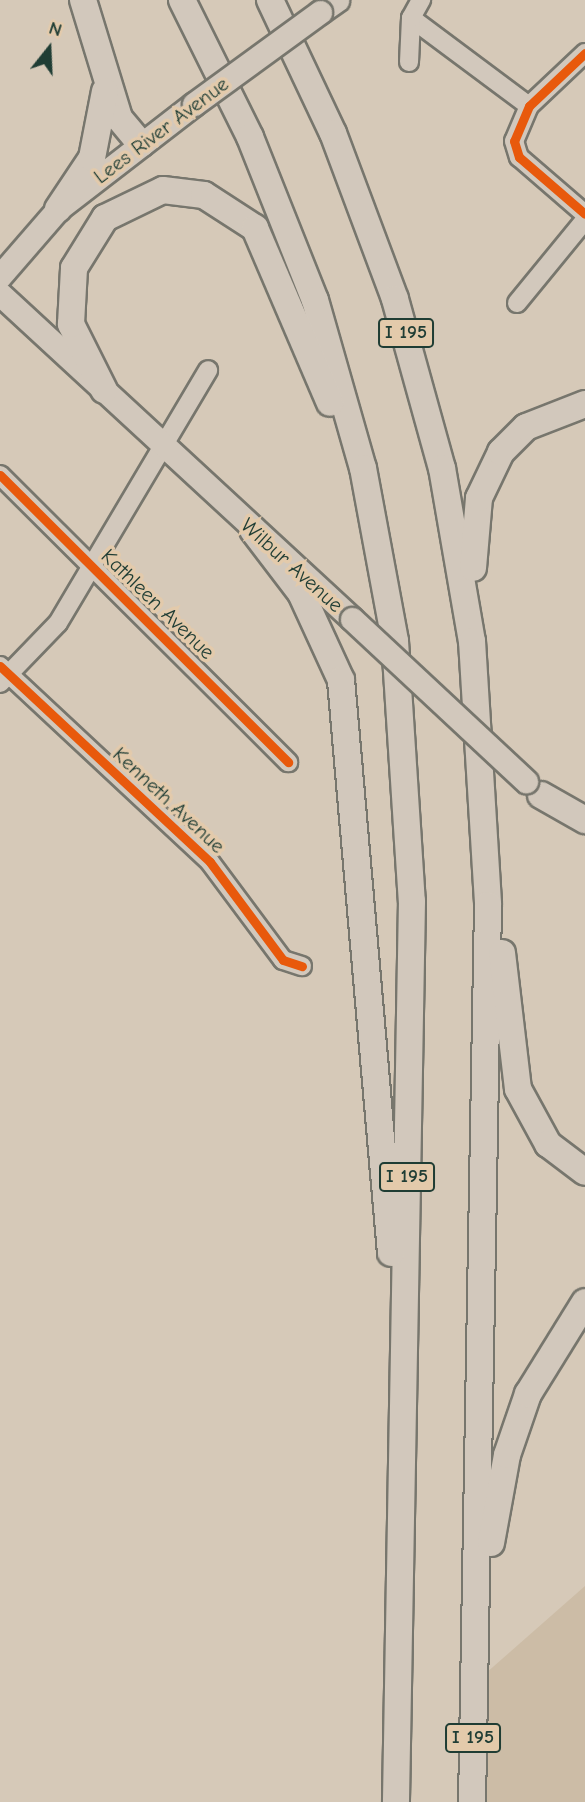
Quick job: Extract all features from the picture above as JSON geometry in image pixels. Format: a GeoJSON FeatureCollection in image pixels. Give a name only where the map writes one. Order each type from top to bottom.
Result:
{"type":"FeatureCollection","features":[{"type":"Feature","properties":{"kind":"highway"},"geometry":{"type":"LineString","coordinates":[[83,0],[119,118],[141,144]]}},
{"type":"Feature","properties":{"kind":"highway","name":"I 195"},"geometry":{"type":"LineString","coordinates":[[182,0],[250,137],[300,258],[344,394],[381,554],[401,695],[411,836],[396,1802]]}},
{"type":"Feature","properties":{"kind":"highway","name":"I 195"},"geometry":{"type":"LineString","coordinates":[[270,0],[350,174],[409,341],[450,512],[477,685],[486,817],[472,1802]]}},
{"type":"Feature","properties":{"kind":"highway"},"geometry":{"type":"LineString","coordinates":[[58,209],[102,130],[106,97],[101,65]]}},
{"type":"Feature","properties":{"kind":"highway"},"geometry":{"type":"LineString","coordinates":[[104,390],[71,324],[70,286],[81,251],[106,218],[144,195],[186,192],[221,203],[254,228],[270,255],[381,554]]}},
{"type":"Feature","properties":{"kind":"highway"},"geometry":{"type":"LineString","coordinates":[[477,685],[472,552],[484,483],[501,452],[526,427],[585,404]]}},
{"type":"Feature","properties":{"kind":"highway"},"geometry":{"type":"LineString","coordinates":[[253,530],[325,636],[345,704],[403,1428]]}},
{"type":"Feature","properties":{"kind":"highway"},"geometry":{"type":"LineString","coordinates":[[534,788],[585,820]]}},
{"type":"Feature","properties":{"kind":"highway"},"geometry":{"type":"LineString","coordinates":[[486,817],[517,1089],[548,1144],[585,1172]]}},
{"type":"Feature","properties":{"kind":"highway"},"geometry":{"type":"LineString","coordinates":[[474,1673],[507,1455],[545,1359],[585,1302]]}},
{"type":"Feature","properties":{"kind":"main road","name":"Lees River Avenue"},"geometry":{"type":"LineString","coordinates":[[0,276],[58,209],[194,104],[328,6]]}},
{"type":"Feature","properties":{"kind":"main road","name":"Wilbur Avenue"},"geometry":{"type":"LineString","coordinates":[[0,294],[585,836]]}},
{"type":"Feature","properties":{"kind":"street"},"geometry":{"type":"LineString","coordinates":[[409,62],[411,18],[421,0]]}},
{"type":"Feature","properties":{"kind":"street"},"geometry":{"type":"LineString","coordinates":[[411,18],[528,106]]}},
{"type":"Feature","properties":{"kind":"street"},"geometry":{"type":"LineString","coordinates":[[585,53],[528,106],[516,129],[515,151],[585,214]]}},
{"type":"Feature","properties":{"kind":"street"},"geometry":{"type":"LineString","coordinates":[[517,303],[585,220]]}},
{"type":"Feature","properties":{"kind":"street"},"geometry":{"type":"LineString","coordinates":[[3,674],[58,623],[208,370]]}},
{"type":"Feature","properties":{"kind":"street","name":"Kathleen Avenue"},"geometry":{"type":"LineString","coordinates":[[0,475],[288,762]]}},
{"type":"Feature","properties":{"kind":"street","name":"Kenneth Avenue"},"geometry":{"type":"LineString","coordinates":[[3,674],[210,862],[283,960],[302,966]]}},
{"type":"Feature","properties":{"kind":"shaded area"},"geometry":{"type":"Polygon","coordinates":[[[585,1586],[585,1802],[459,1802],[461,1695],[585,1586]]]}},
{"type":"Feature","properties":{"kind":"cycle path"},"geometry":{"type":"LineString","coordinates":[[585,53],[529,106],[514,141],[519,157],[585,214]]}},
{"type":"Feature","properties":{"kind":"cycle path"},"geometry":{"type":"LineString","coordinates":[[0,475],[288,762]]}},
{"type":"Feature","properties":{"kind":"cycle path"},"geometry":{"type":"LineString","coordinates":[[0,666],[210,862],[283,960],[302,966]]}}]}
